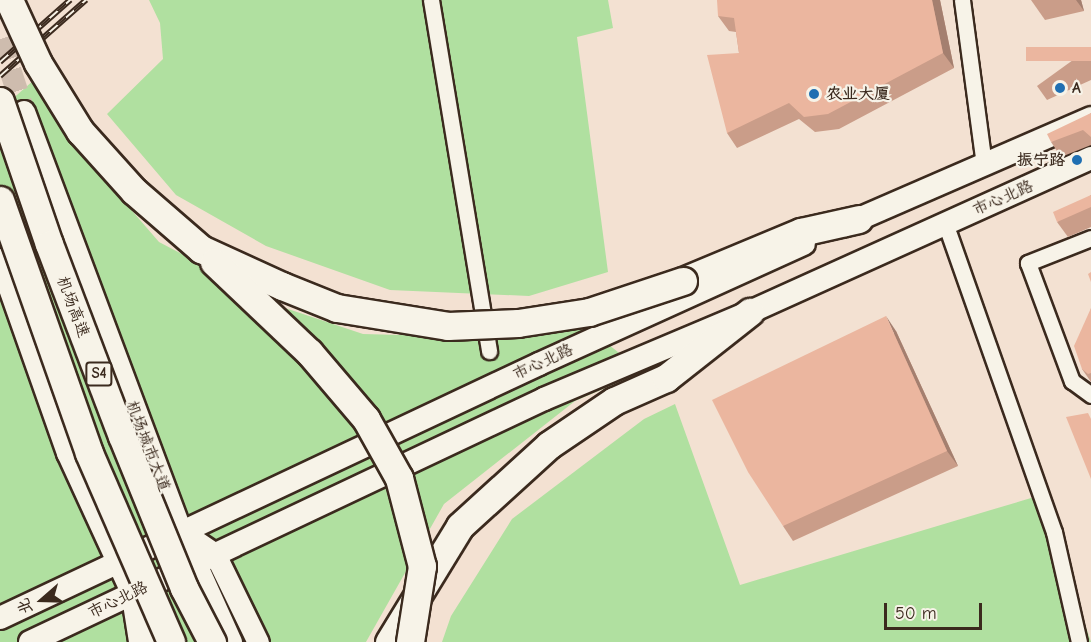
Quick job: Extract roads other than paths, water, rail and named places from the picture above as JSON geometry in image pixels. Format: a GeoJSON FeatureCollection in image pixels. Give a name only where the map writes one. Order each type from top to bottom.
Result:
{"type":"FeatureCollection","features":[{"type":"Feature","properties":{"kind":"highway"},"geometry":{"type":"LineString","coordinates":[[9,0],[38,63],[80,131],[134,191],[201,249],[309,351],[366,420],[399,478],[422,566],[410,642]]}},
{"type":"Feature","properties":{"kind":"highway","name":"机场高速"},"geometry":{"type":"LineString","coordinates":[[12,106],[49,244],[122,436],[184,588],[212,642]]}},
{"type":"Feature","properties":{"kind":"highway","name":"机场高速"},"geometry":{"type":"LineString","coordinates":[[0,200],[89,453],[171,642]]}},
{"type":"Feature","properties":{"kind":"highway"},"geometry":{"type":"LineString","coordinates":[[201,249],[337,308],[448,326],[518,322],[589,312],[683,281],[792,236],[859,219]]}},
{"type":"Feature","properties":{"kind":"highway"},"geometry":{"type":"LineString","coordinates":[[389,642],[460,526],[549,445],[614,401],[666,378],[750,312]]}},
{"type":"Feature","properties":{"kind":"main road","name":"机场城市大道"},"geometry":{"type":"LineString","coordinates":[[12,106],[181,531],[205,559],[231,642]]}},
{"type":"Feature","properties":{"kind":"main road","name":"市心北路"},"geometry":{"type":"LineString","coordinates":[[0,618],[181,531],[859,219],[1091,118]]}},
{"type":"Feature","properties":{"kind":"main road","name":"市心北路"},"geometry":{"type":"LineString","coordinates":[[30,642],[543,399],[750,312],[1091,158]]}},
{"type":"Feature","properties":{"kind":"main road"},"geometry":{"type":"LineString","coordinates":[[0,260],[69,453],[131,594],[155,642]]}},
{"type":"Feature","properties":{"kind":"street"},"geometry":{"type":"LineString","coordinates":[[431,0],[489,351]]}},
{"type":"Feature","properties":{"kind":"street"},"geometry":{"type":"LineString","coordinates":[[962,0],[984,165]]}},
{"type":"Feature","properties":{"kind":"street"},"geometry":{"type":"LineString","coordinates":[[949,234],[1054,532],[1079,642]]}},
{"type":"Feature","properties":{"kind":"street"},"geometry":{"type":"LineString","coordinates":[[1091,238],[1029,263],[1072,381],[1091,395]]}},
{"type":"Feature","properties":{"kind":"street"},"geometry":{"type":"LineString","coordinates":[[205,559],[258,642]]}},
{"type":"Feature","properties":{"kind":"street"},"geometry":{"type":"LineString","coordinates":[[131,594],[139,642]]}},
{"type":"Feature","properties":{"kind":"tunnel"},"geometry":{"type":"LineString","coordinates":[[0,39],[24,112]]}},
{"type":"Feature","properties":{"kind":"railway"},"geometry":{"type":"LineString","coordinates":[[0,62],[70,0]]}},
{"type":"Feature","properties":{"kind":"railway"},"geometry":{"type":"LineString","coordinates":[[0,76],[86,0]]}},
{"type":"Feature","properties":{"kind":"place","name":"A"},"geometry":{"type":"Point","coordinates":[1060,88]}},
{"type":"Feature","properties":{"kind":"place","name":"农业大厦"},"geometry":{"type":"Point","coordinates":[814,94]}},
{"type":"Feature","properties":{"kind":"place","name":"振宁路"},"geometry":{"type":"Point","coordinates":[1077,160]}}]}
